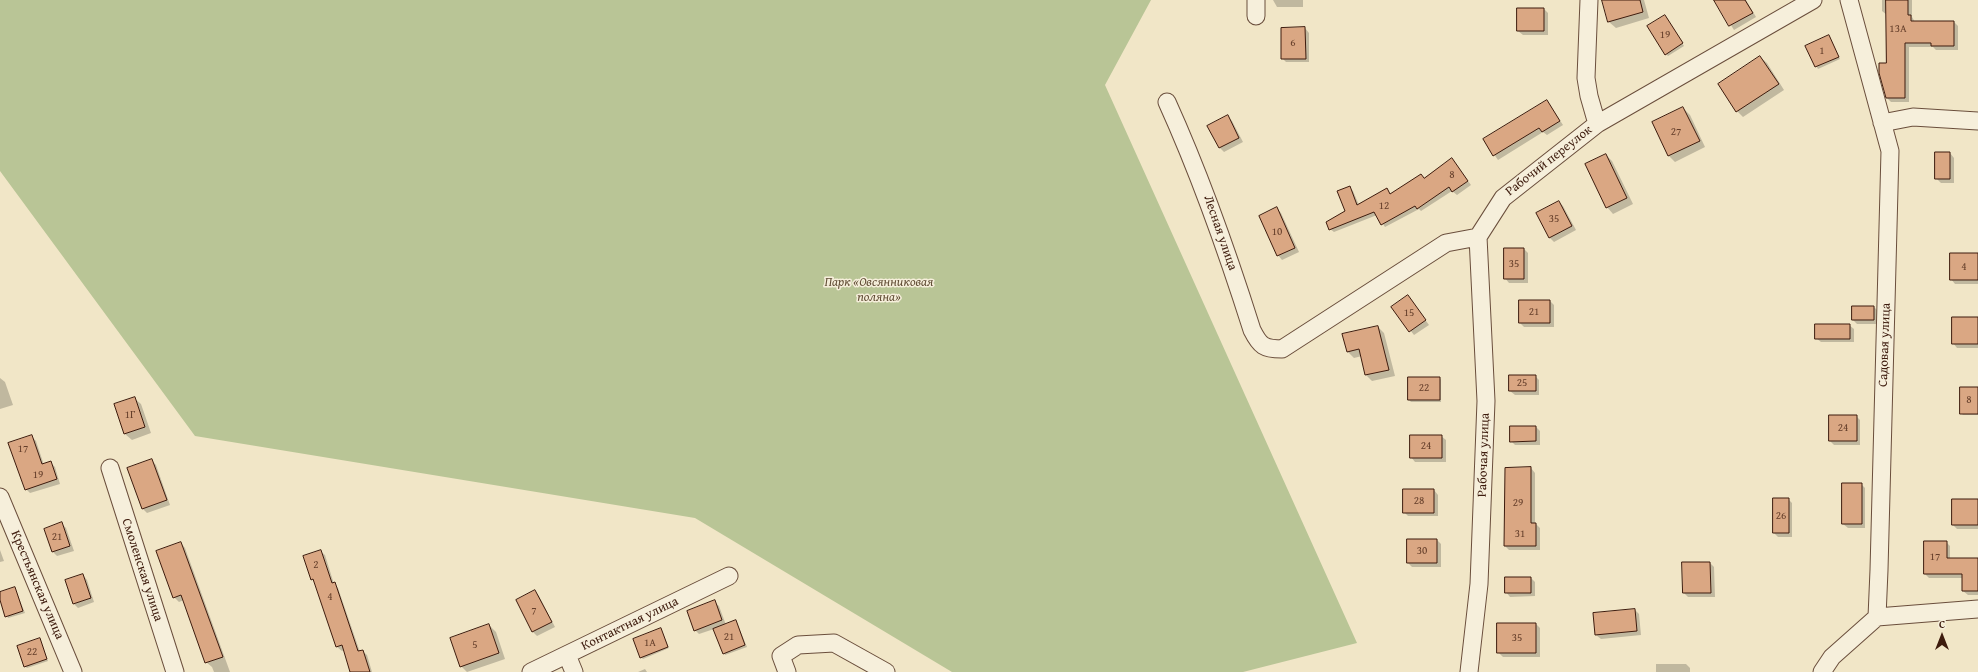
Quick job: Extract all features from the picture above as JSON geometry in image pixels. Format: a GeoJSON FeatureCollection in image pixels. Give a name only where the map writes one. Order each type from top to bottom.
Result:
{"type":"FeatureCollection","features":[{"type":"Feature","properties":{"kind":"street"},"geometry":{"type":"LineString","coordinates":[[1589,0],[1586,78],[1589,96],[1597,124]]}},
{"type":"Feature","properties":{"kind":"street","name":"Рабочий переулок"},"geometry":{"type":"LineString","coordinates":[[1478,237],[1503,198],[1597,124],[1813,0]]}},
{"type":"Feature","properties":{"kind":"street","name":"Садовая улица"},"geometry":{"type":"LineString","coordinates":[[1848,0],[1890,151],[1877,617]]}},
{"type":"Feature","properties":{"kind":"street","name":"Лесная улица"},"geometry":{"type":"LineString","coordinates":[[1167,102],[1193,158],[1222,234],[1252,330],[1258,341],[1268,349],[1282,349],[1446,243],[1478,237]]}},
{"type":"Feature","properties":{"kind":"street"},"geometry":{"type":"LineString","coordinates":[[1882,123],[1913,117],[1978,121]]}},
{"type":"Feature","properties":{"kind":"street","name":"Рабочая улица"},"geometry":{"type":"LineString","coordinates":[[1468,672],[1479,584],[1486,401],[1478,237]]}},
{"type":"Feature","properties":{"kind":"street","name":"Смоленская улица"},"geometry":{"type":"LineString","coordinates":[[110,468],[174,672]]}},
{"type":"Feature","properties":{"kind":"street","name":"Крестьянская улица"},"geometry":{"type":"LineString","coordinates":[[0,497],[73,672]]}},
{"type":"Feature","properties":{"kind":"street","name":"Контактная улица"},"geometry":{"type":"LineString","coordinates":[[531,672],[729,576]]}},
{"type":"Feature","properties":{"kind":"street"},"geometry":{"type":"LineString","coordinates":[[1822,672],[1832,657],[1877,617],[1978,609]]}},
{"type":"Feature","properties":{"kind":"street"},"geometry":{"type":"LineString","coordinates":[[787,672],[780,656],[798,645],[834,643],[886,672]]}},
{"type":"Feature","properties":{"kind":"street"},"geometry":{"type":"LineString","coordinates":[[567,655],[574,672]]}},
{"type":"Feature","properties":{"kind":"green space","name":"Парк «Овсянниковая поляна»"},"geometry":{"type":"Polygon","coordinates":[[[0,0],[1151,0],[1105,85],[1357,643],[1243,672],[952,672],[695,518],[195,436],[0,171],[0,0]]]}},
{"type":"Feature","properties":{"kind":"building"},"geometry":{"type":"Polygon","coordinates":[[[1602,0],[1640,0],[1643,12],[1608,22],[1602,0]]]}},
{"type":"Feature","properties":{"kind":"building"},"geometry":{"type":"Polygon","coordinates":[[[1714,0],[1745,0],[1753,13],[1729,26],[1714,0]]]}},
{"type":"Feature","properties":{"kind":"building"},"geometry":{"type":"Polygon","coordinates":[[[1886,0],[1908,0],[1908,15],[1911,15],[1911,21],[1954,21],[1954,46],[1931,46],[1931,43],[1905,43],[1905,98],[1886,98],[1879,73],[1879,63],[1886,63],[1886,0]]]}},
{"type":"Feature","properties":{"kind":"building"},"geometry":{"type":"Polygon","coordinates":[[[1517,8],[1544,8],[1544,31],[1517,31],[1517,8]]]}},
{"type":"Feature","properties":{"kind":"building"},"geometry":{"type":"Polygon","coordinates":[[[1665,15],[1683,43],[1665,55],[1647,26],[1665,15]]]}},
{"type":"Feature","properties":{"kind":"building"},"geometry":{"type":"Polygon","coordinates":[[[1305,27],[1306,59],[1281,59],[1281,28],[1305,27]]]}},
{"type":"Feature","properties":{"kind":"building"},"geometry":{"type":"Polygon","coordinates":[[[1829,35],[1839,57],[1815,67],[1805,46],[1829,35]]]}},
{"type":"Feature","properties":{"kind":"building"},"geometry":{"type":"Polygon","coordinates":[[[1760,56],[1779,84],[1736,112],[1718,84],[1760,56]]]}},
{"type":"Feature","properties":{"kind":"building"},"geometry":{"type":"Polygon","coordinates":[[[1547,100],[1560,121],[1542,132],[1539,128],[1493,156],[1483,139],[1547,100]]]}},
{"type":"Feature","properties":{"kind":"building"},"geometry":{"type":"Polygon","coordinates":[[[1683,107],[1700,141],[1668,156],[1652,122],[1683,107]]]}},
{"type":"Feature","properties":{"kind":"building"},"geometry":{"type":"Polygon","coordinates":[[[1228,115],[1239,138],[1219,148],[1207,126],[1228,115]]]}},
{"type":"Feature","properties":{"kind":"building"},"geometry":{"type":"Polygon","coordinates":[[[1935,152],[1950,152],[1950,179],[1935,179],[1935,152]]]}},
{"type":"Feature","properties":{"kind":"building"},"geometry":{"type":"Polygon","coordinates":[[[1606,154],[1627,198],[1606,208],[1585,164],[1606,154]]]}},
{"type":"Feature","properties":{"kind":"building"},"geometry":{"type":"Polygon","coordinates":[[[1452,158],[1468,181],[1452,192],[1449,187],[1417,209],[1415,206],[1381,225],[1374,212],[1329,230],[1326,222],[1345,211],[1337,191],[1350,186],[1357,205],[1387,188],[1390,194],[1421,174],[1424,178],[1452,158]]]}},
{"type":"Feature","properties":{"kind":"building"},"geometry":{"type":"Polygon","coordinates":[[[1559,201],[1572,226],[1549,238],[1536,213],[1559,201]]]}},
{"type":"Feature","properties":{"kind":"building"},"geometry":{"type":"Polygon","coordinates":[[[1277,207],[1295,248],[1277,256],[1259,216],[1277,207]]]}},
{"type":"Feature","properties":{"kind":"building"},"geometry":{"type":"Polygon","coordinates":[[[1504,248],[1524,248],[1524,279],[1504,279],[1504,248]]]}},
{"type":"Feature","properties":{"kind":"building"},"geometry":{"type":"Polygon","coordinates":[[[1950,253],[1978,253],[1978,280],[1950,280],[1950,253]]]}},
{"type":"Feature","properties":{"kind":"building"},"geometry":{"type":"Polygon","coordinates":[[[1408,295],[1426,320],[1409,332],[1391,307],[1408,295]]]}},
{"type":"Feature","properties":{"kind":"building"},"geometry":{"type":"Polygon","coordinates":[[[1519,300],[1550,300],[1550,323],[1519,323],[1519,300]]]}},
{"type":"Feature","properties":{"kind":"building"},"geometry":{"type":"Polygon","coordinates":[[[1852,306],[1874,306],[1874,320],[1852,320],[1852,306]]]}},
{"type":"Feature","properties":{"kind":"building"},"geometry":{"type":"Polygon","coordinates":[[[1952,317],[1978,317],[1978,344],[1952,344],[1952,317]]]}},
{"type":"Feature","properties":{"kind":"building"},"geometry":{"type":"Polygon","coordinates":[[[1815,324],[1850,324],[1850,339],[1815,339],[1815,324]]]}},
{"type":"Feature","properties":{"kind":"building"},"geometry":{"type":"Polygon","coordinates":[[[1378,326],[1389,370],[1365,375],[1359,349],[1347,352],[1342,334],[1378,326]]]}},
{"type":"Feature","properties":{"kind":"building"},"geometry":{"type":"Polygon","coordinates":[[[1509,375],[1536,375],[1536,391],[1509,391],[1509,375]]]}},
{"type":"Feature","properties":{"kind":"building"},"geometry":{"type":"Polygon","coordinates":[[[1408,377],[1440,377],[1440,400],[1408,400],[1408,377]]]}},
{"type":"Feature","properties":{"kind":"building"},"geometry":{"type":"Polygon","coordinates":[[[1960,387],[1978,387],[1978,414],[1960,414],[1960,387]]]}},
{"type":"Feature","properties":{"kind":"building"},"geometry":{"type":"Polygon","coordinates":[[[135,397],[145,427],[124,434],[114,404],[135,397]]]}},
{"type":"Feature","properties":{"kind":"building"},"geometry":{"type":"Polygon","coordinates":[[[1829,415],[1857,415],[1857,441],[1829,441],[1829,415]]]}},
{"type":"Feature","properties":{"kind":"building"},"geometry":{"type":"Polygon","coordinates":[[[1510,426],[1536,426],[1536,441],[1510,442],[1510,426]]]}},
{"type":"Feature","properties":{"kind":"building"},"geometry":{"type":"Polygon","coordinates":[[[32,435],[42,464],[51,461],[57,479],[25,490],[8,443],[32,435]]]}},
{"type":"Feature","properties":{"kind":"building"},"geometry":{"type":"Polygon","coordinates":[[[1410,435],[1442,435],[1442,458],[1410,458],[1410,435]]]}},
{"type":"Feature","properties":{"kind":"building"},"geometry":{"type":"Polygon","coordinates":[[[152,459],[167,500],[142,509],[127,468],[152,459]]]}},
{"type":"Feature","properties":{"kind":"building"},"geometry":{"type":"Polygon","coordinates":[[[1531,467],[1531,523],[1536,523],[1536,546],[1504,546],[1505,468],[1531,467]]]}},
{"type":"Feature","properties":{"kind":"building"},"geometry":{"type":"Polygon","coordinates":[[[1842,483],[1862,483],[1862,524],[1842,524],[1842,483]]]}},
{"type":"Feature","properties":{"kind":"building"},"geometry":{"type":"Polygon","coordinates":[[[1403,489],[1434,489],[1434,513],[1403,513],[1403,489]]]}},
{"type":"Feature","properties":{"kind":"building"},"geometry":{"type":"Polygon","coordinates":[[[1773,498],[1789,498],[1789,533],[1773,533],[1773,498]]]}},
{"type":"Feature","properties":{"kind":"building"},"geometry":{"type":"Polygon","coordinates":[[[1952,499],[1978,499],[1978,525],[1952,525],[1952,499]]]}},
{"type":"Feature","properties":{"kind":"building"},"geometry":{"type":"Polygon","coordinates":[[[62,522],[70,546],[52,552],[44,529],[62,522]]]}},
{"type":"Feature","properties":{"kind":"building"},"geometry":{"type":"Polygon","coordinates":[[[1407,539],[1437,539],[1437,563],[1407,563],[1407,539]]]}},
{"type":"Feature","properties":{"kind":"building"},"geometry":{"type":"Polygon","coordinates":[[[1924,541],[1947,541],[1947,558],[1978,558],[1978,591],[1962,591],[1962,574],[1924,574],[1924,541]]]}},
{"type":"Feature","properties":{"kind":"building"},"geometry":{"type":"Polygon","coordinates":[[[181,542],[223,657],[205,663],[181,595],[173,598],[156,551],[181,542]]]}},
{"type":"Feature","properties":{"kind":"building"},"geometry":{"type":"Polygon","coordinates":[[[321,550],[332,583],[335,582],[358,651],[363,650],[370,672],[350,672],[342,645],[336,647],[313,579],[311,580],[303,556],[321,550]]]}},
{"type":"Feature","properties":{"kind":"building"},"geometry":{"type":"Polygon","coordinates":[[[1682,562],[1710,562],[1711,593],[1683,593],[1682,562]]]}},
{"type":"Feature","properties":{"kind":"building"},"geometry":{"type":"Polygon","coordinates":[[[83,574],[91,598],[73,604],[65,580],[83,574]]]}},
{"type":"Feature","properties":{"kind":"building"},"geometry":{"type":"Polygon","coordinates":[[[1505,577],[1531,577],[1531,593],[1505,593],[1505,577]]]}},
{"type":"Feature","properties":{"kind":"building"},"geometry":{"type":"Polygon","coordinates":[[[15,587],[23,611],[5,617],[0,600],[0,592],[15,587]]]}},
{"type":"Feature","properties":{"kind":"building"},"geometry":{"type":"Polygon","coordinates":[[[535,590],[552,622],[532,632],[516,600],[535,590]]]}},
{"type":"Feature","properties":{"kind":"building"},"geometry":{"type":"Polygon","coordinates":[[[715,600],[722,620],[694,631],[687,611],[715,600]]]}},
{"type":"Feature","properties":{"kind":"building"},"geometry":{"type":"Polygon","coordinates":[[[1635,609],[1637,631],[1595,635],[1593,613],[1635,609]]]}},
{"type":"Feature","properties":{"kind":"building"},"geometry":{"type":"Polygon","coordinates":[[[736,620],[745,645],[723,654],[713,629],[736,620]]]}},
{"type":"Feature","properties":{"kind":"building"},"geometry":{"type":"Polygon","coordinates":[[[1497,623],[1536,623],[1536,653],[1497,653],[1497,623]]]}},
{"type":"Feature","properties":{"kind":"building"},"geometry":{"type":"Polygon","coordinates":[[[489,624],[499,653],[460,667],[450,638],[489,624]]]}},
{"type":"Feature","properties":{"kind":"building"},"geometry":{"type":"Polygon","coordinates":[[[661,628],[668,647],[640,658],[633,639],[661,628]]]}},
{"type":"Feature","properties":{"kind":"building"},"geometry":{"type":"Polygon","coordinates":[[[40,638],[47,659],[24,667],[17,646],[40,638]]]}}]}
